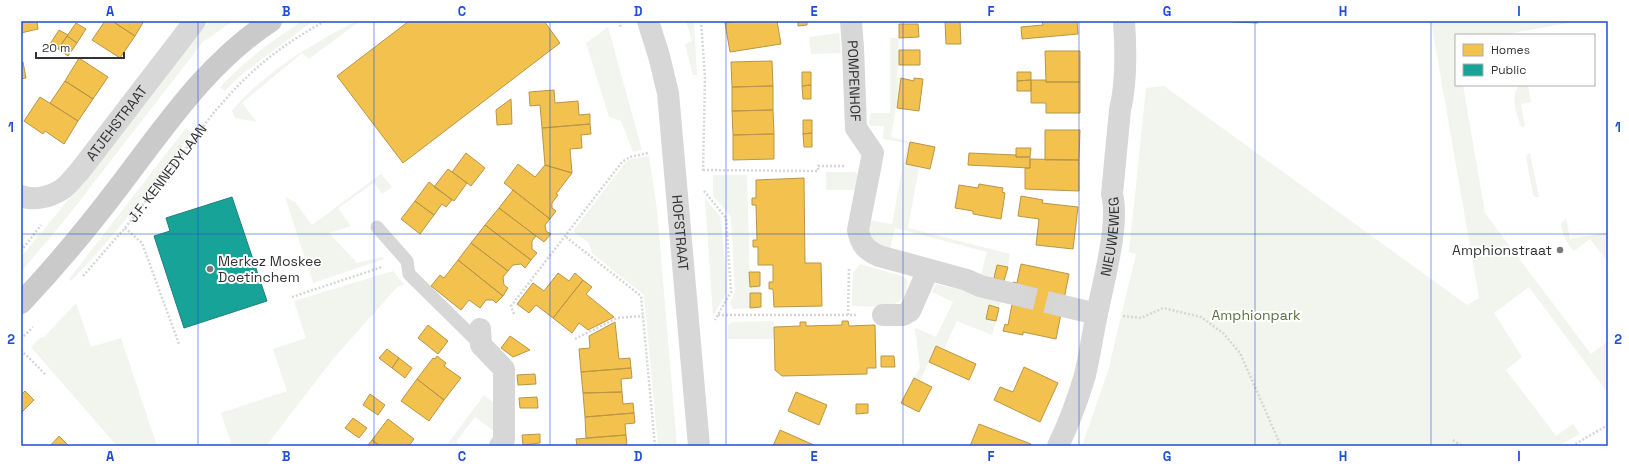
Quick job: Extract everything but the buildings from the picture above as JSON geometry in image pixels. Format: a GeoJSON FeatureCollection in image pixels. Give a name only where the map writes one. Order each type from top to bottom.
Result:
{"type":"FeatureCollection","features":[{"type":"Feature","properties":{"kind":"main road","name":"J.F. KENNEDYLAAN"},"geometry":{"type":"LineString","coordinates":[[21,303],[50,272],[103,208],[177,112],[213,69],[237,46],[271,21]]}},
{"type":"Feature","properties":{"kind":"street","name":"ATJEHSTRAAT"},"geometry":{"type":"LineString","coordinates":[[21,196],[27,198],[43,197],[61,190],[79,172],[194,21]]}},
{"type":"Feature","properties":{"kind":"street","name":"HOFSTRAAT"},"geometry":{"type":"LineString","coordinates":[[648,21],[659,56],[668,93],[699,446]]}},
{"type":"Feature","properties":{"kind":"street","name":"POMPENHOF"},"geometry":{"type":"LineString","coordinates":[[851,21],[856,128],[873,153],[858,230],[860,242],[868,251]]}},
{"type":"Feature","properties":{"kind":"street","name":"NIEUWEWEG"},"geometry":{"type":"LineString","coordinates":[[1058,446],[1071,419],[1085,374],[1106,272],[1112,234],[1114,203],[1112,194],[1120,110],[1123,97],[1125,44],[1124,21]]}},
{"type":"Feature","properties":{"kind":"street"},"geometry":{"type":"LineString","coordinates":[[868,251],[879,256],[967,280],[980,286],[1014,294]]}},
{"type":"Feature","properties":{"kind":"street"},"geometry":{"type":"LineString","coordinates":[[883,315],[902,315],[910,311],[928,270]]}},
{"type":"Feature","properties":{"kind":"street"},"geometry":{"type":"LineString","coordinates":[[1063,306],[1097,314]]}},
{"type":"Feature","properties":{"kind":"street"},"geometry":{"type":"LineString","coordinates":[[481,337],[504,369],[504,440],[500,446]]}},
{"type":"Feature","properties":{"kind":"lane"},"geometry":{"type":"LineString","coordinates":[[376,228],[407,260],[409,274],[481,337]]}},
{"type":"Feature","properties":{"kind":"path","name":"J.F. KENNEDYLAAN"},"geometry":{"type":"LineString","coordinates":[[80,280],[125,228],[215,111],[247,76],[278,52],[325,21]]}},
{"type":"Feature","properties":{"kind":"path"},"geometry":{"type":"LineString","coordinates":[[514,314],[511,306],[566,237],[622,162],[630,157],[653,152]]}},
{"type":"Feature","properties":{"kind":"path"},"geometry":{"type":"LineString","coordinates":[[704,170],[818,171],[818,166],[870,166]]}},
{"type":"Feature","properties":{"kind":"path"},"geometry":{"type":"LineString","coordinates":[[703,190],[726,218],[731,292],[715,321]]}},
{"type":"Feature","properties":{"kind":"path"},"geometry":{"type":"LineString","coordinates":[[125,228],[142,243],[179,344]]}},
{"type":"Feature","properties":{"kind":"path"},"geometry":{"type":"LineString","coordinates":[[566,237],[642,296],[655,446]]}},
{"type":"Feature","properties":{"kind":"path"},"geometry":{"type":"LineString","coordinates":[[848,315],[848,269],[868,251]]}},
{"type":"Feature","properties":{"kind":"path"},"geometry":{"type":"LineString","coordinates":[[292,297],[406,259]]}},
{"type":"Feature","properties":{"kind":"path"},"geometry":{"type":"LineString","coordinates":[[1097,314],[1141,318],[1163,308],[1201,317],[1223,333],[1240,353],[1281,446]]}},
{"type":"Feature","properties":{"kind":"path"},"geometry":{"type":"LineString","coordinates":[[718,315],[883,315]]}},
{"type":"Feature","properties":{"kind":"path"},"geometry":{"type":"LineString","coordinates":[[575,339],[617,318],[643,316]]}},
{"type":"Feature","properties":{"kind":"path"},"geometry":{"type":"LineString","coordinates":[[21,339],[37,324]]}},
{"type":"Feature","properties":{"kind":"path"},"geometry":{"type":"LineString","coordinates":[[21,350],[46,375]]}},
{"type":"Feature","properties":{"kind":"path"},"geometry":{"type":"LineString","coordinates":[[1572,446],[1608,425]]}},
{"type":"Feature","properties":{"kind":"path"},"geometry":{"type":"LineString","coordinates":[[1453,440],[1462,446]]}},
{"type":"Feature","properties":{"kind":"green space"},"geometry":{"type":"Polygon","coordinates":[[[210,21],[233,21],[203,42],[68,216],[21,272],[21,257],[68,200],[81,187],[190,43],[210,21]]]}},
{"type":"Feature","properties":{"kind":"green space"},"geometry":{"type":"Polygon","coordinates":[[[302,21],[313,21],[242,74],[225,91],[220,87],[259,52],[302,21]]]}},
{"type":"Feature","properties":{"kind":"green space"},"geometry":{"type":"Polygon","coordinates":[[[356,21],[360,21],[309,59],[302,53],[242,103],[257,122],[235,118],[232,111],[274,71],[306,49],[356,21]]]}},
{"type":"Feature","properties":{"kind":"green space"},"geometry":{"type":"Polygon","coordinates":[[[686,21],[694,21],[697,75],[693,75],[685,44],[692,41],[686,21]]]}},
{"type":"Feature","properties":{"kind":"green space","name":"Amphionpark"},"geometry":{"type":"Polygon","coordinates":[[[1431,21],[1578,21],[1507,34],[1455,34],[1455,86],[1463,86],[1485,213],[1591,354],[1608,341],[1608,393],[1529,287],[1494,313],[1522,357],[1506,370],[1556,436],[1573,424],[1580,434],[1558,446],[1082,446],[1108,371],[1136,254],[1129,252],[1146,88],[1164,86],[1467,305],[1479,298],[1431,21]]]}},
{"type":"Feature","properties":{"kind":"green space"},"geometry":{"type":"Polygon","coordinates":[[[608,27],[642,150],[633,152],[621,121],[609,117],[586,43],[608,27]]]}},
{"type":"Feature","properties":{"kind":"green space"},"geometry":{"type":"Polygon","coordinates":[[[839,33],[841,53],[811,54],[809,37],[839,33]]]}},
{"type":"Feature","properties":{"kind":"green space"},"geometry":{"type":"Polygon","coordinates":[[[890,38],[899,38],[899,65],[896,77],[901,78],[891,137],[910,142],[906,164],[919,167],[908,228],[1010,254],[1008,267],[997,265],[994,278],[980,278],[987,252],[895,228],[890,249],[876,242],[871,236],[868,220],[892,224],[907,143],[883,139],[884,126],[871,126],[869,124],[871,113],[890,113],[890,38]]]}},
{"type":"Feature","properties":{"kind":"green space"},"geometry":{"type":"Polygon","coordinates":[[[1519,86],[1528,86],[1531,102],[1521,104],[1525,126],[1522,127],[1517,115],[1514,99],[1519,86]]]}},
{"type":"Feature","properties":{"kind":"green space"},"geometry":{"type":"Polygon","coordinates":[[[186,128],[192,133],[178,152],[104,246],[71,281],[69,279],[186,128]]]}},
{"type":"Feature","properties":{"kind":"green space"},"geometry":{"type":"Polygon","coordinates":[[[1530,153],[1539,197],[1535,197],[1533,195],[1526,157],[1530,153]]]}},
{"type":"Feature","properties":{"kind":"green space"},"geometry":{"type":"Polygon","coordinates":[[[649,156],[657,210],[677,446],[658,446],[644,295],[592,253],[589,243],[573,231],[625,163],[630,159],[649,156]]]}},
{"type":"Feature","properties":{"kind":"green space"},"geometry":{"type":"Polygon","coordinates":[[[826,172],[855,172],[858,174],[858,184],[854,190],[826,190],[826,172]]]}},
{"type":"Feature","properties":{"kind":"green space"},"geometry":{"type":"Polygon","coordinates":[[[381,174],[392,187],[382,194],[374,183],[338,208],[351,226],[329,233],[357,263],[382,257],[384,259],[313,283],[285,197],[295,202],[312,225],[381,174]]]}},
{"type":"Feature","properties":{"kind":"green space"},"geometry":{"type":"Polygon","coordinates":[[[713,175],[747,175],[750,286],[760,286],[761,293],[750,293],[750,308],[733,309],[730,303],[735,292],[731,217],[713,196],[713,175]]]}},
{"type":"Feature","properties":{"kind":"green space"},"geometry":{"type":"Polygon","coordinates":[[[705,198],[721,217],[727,292],[713,316],[705,198]]]}},
{"type":"Feature","properties":{"kind":"green space"},"geometry":{"type":"Polygon","coordinates":[[[1566,218],[1570,239],[1608,232],[1608,262],[1590,239],[1574,251],[1565,239],[1561,224],[1566,218]]]}},
{"type":"Feature","properties":{"kind":"green space"},"geometry":{"type":"Polygon","coordinates":[[[860,264],[902,276],[907,280],[906,291],[903,298],[897,303],[889,305],[852,306],[853,273],[860,264]]]}},
{"type":"Feature","properties":{"kind":"green space"},"geometry":{"type":"Polygon","coordinates":[[[393,271],[404,285],[398,286],[333,359],[266,446],[232,446],[221,413],[287,391],[273,349],[306,338],[294,301],[393,271]]]}},
{"type":"Feature","properties":{"kind":"green space"},"geometry":{"type":"Polygon","coordinates":[[[936,284],[1002,299],[999,308],[989,306],[986,319],[996,321],[992,335],[957,321],[944,349],[936,346],[920,381],[914,378],[920,367],[915,329],[916,328],[936,337],[953,302],[932,292],[936,284]]]}},
{"type":"Feature","properties":{"kind":"green space"},"geometry":{"type":"Polygon","coordinates":[[[76,303],[91,347],[121,338],[157,446],[117,446],[31,347],[41,337],[43,338],[76,303]]]}},
{"type":"Feature","properties":{"kind":"green space"},"geometry":{"type":"Polygon","coordinates":[[[774,321],[774,339],[728,339],[728,325],[731,322],[774,321]]]}},
{"type":"Feature","properties":{"kind":"green space"},"geometry":{"type":"Polygon","coordinates":[[[484,395],[494,403],[495,432],[475,417],[456,442],[461,446],[446,446],[484,395]]]}},
{"type":"Feature","properties":{"kind":"tunnel"},"geometry":{"type":"LineString","coordinates":[[1014,294],[1063,306]]}},
{"type":"Feature","properties":{"kind":"place","name":"Amphionstraat"},"geometry":{"type":"Point","coordinates":[1560,250]}},
{"type":"Feature","properties":{"kind":"place","name":"Merkez Moskee Doetinchem"},"geometry":{"type":"Point","coordinates":[210,269]}}]}
